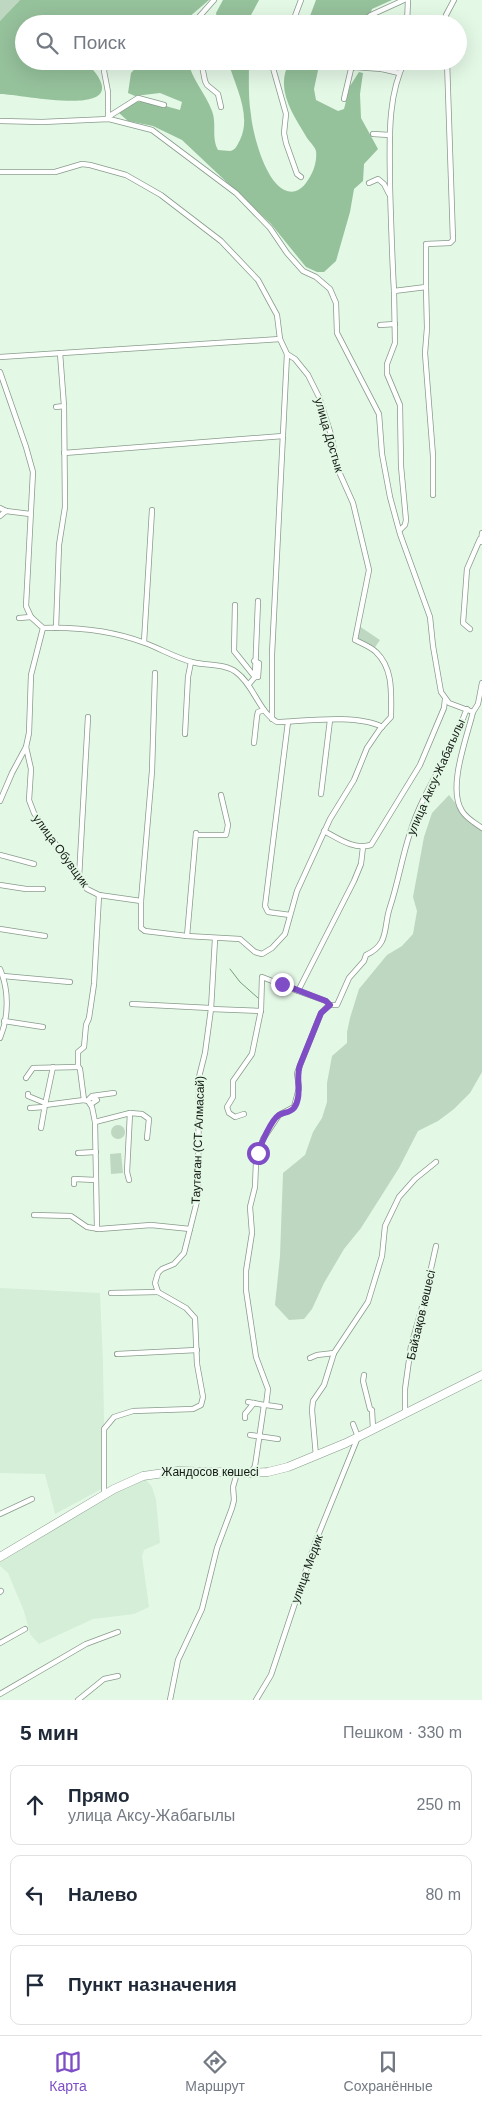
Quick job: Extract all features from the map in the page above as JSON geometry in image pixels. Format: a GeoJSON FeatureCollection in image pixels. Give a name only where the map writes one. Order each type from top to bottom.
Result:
{"type":"FeatureCollection","features":[{"type":"Feature","properties":{"kind":"main road","name":"Жандосов көшесі"},"geometry":{"type":"LineString","coordinates":[[0,1557],[126,1482],[153,1473],[178,1471],[250,1473],[268,1472],[288,1467],[358,1437],[482,1375]]}},
{"type":"Feature","properties":{"kind":"street"},"geometry":{"type":"LineString","coordinates":[[201,15],[214,0]]}},
{"type":"Feature","properties":{"kind":"street"},"geometry":{"type":"LineString","coordinates":[[295,15],[301,0]]}},
{"type":"Feature","properties":{"kind":"street"},"geometry":{"type":"LineString","coordinates":[[371,15],[406,0],[407,15]]}},
{"type":"Feature","properties":{"kind":"street"},"geometry":{"type":"LineString","coordinates":[[448,15],[454,0]]}},
{"type":"Feature","properties":{"kind":"street"},"geometry":{"type":"LineString","coordinates":[[105,70],[108,92],[108,118]]}},
{"type":"Feature","properties":{"kind":"street"},"geometry":{"type":"LineString","coordinates":[[203,70],[206,85],[218,94],[222,107]]}},
{"type":"Feature","properties":{"kind":"street"},"geometry":{"type":"LineString","coordinates":[[274,70],[286,114],[284,133],[286,143],[297,174],[300,177]]}},
{"type":"Feature","properties":{"kind":"street"},"geometry":{"type":"LineString","coordinates":[[344,99],[351,70]]}},
{"type":"Feature","properties":{"kind":"street"},"geometry":{"type":"LineString","coordinates":[[386,70],[399,73]]}},
{"type":"Feature","properties":{"kind":"street"},"geometry":{"type":"LineString","coordinates":[[400,70],[394,96],[390,135],[395,343],[387,364],[387,374],[400,405],[401,466],[406,520],[400,530]]}},
{"type":"Feature","properties":{"kind":"street"},"geometry":{"type":"LineString","coordinates":[[433,494],[433,456],[425,353],[427,328],[426,244],[450,243],[453,240],[447,70]]}},
{"type":"Feature","properties":{"kind":"street"},"geometry":{"type":"LineString","coordinates":[[108,118],[138,98],[164,105]]}},
{"type":"Feature","properties":{"kind":"street"},"geometry":{"type":"LineString","coordinates":[[0,121],[42,122],[108,118],[142,127],[161,135],[240,196],[270,228],[303,272],[316,277],[330,289],[336,303],[338,333],[379,414],[384,466],[390,497],[430,617],[439,685],[447,701],[473,712]]}},
{"type":"Feature","properties":{"kind":"street"},"geometry":{"type":"LineString","coordinates":[[373,134],[390,135]]}},
{"type":"Feature","properties":{"kind":"street"},"geometry":{"type":"LineString","coordinates":[[0,172],[55,172],[77,165],[90,165],[126,175],[152,189],[220,241],[258,280],[277,315],[280,339],[287,354],[272,654],[272,719]]}},
{"type":"Feature","properties":{"kind":"street"},"geometry":{"type":"LineString","coordinates":[[369,183],[380,180],[391,198]]}},
{"type":"Feature","properties":{"kind":"street"},"geometry":{"type":"LineString","coordinates":[[394,291],[426,287]]}},
{"type":"Feature","properties":{"kind":"street"},"geometry":{"type":"LineString","coordinates":[[380,325],[395,324]]}},
{"type":"Feature","properties":{"kind":"street"},"geometry":{"type":"LineString","coordinates":[[0,357],[280,339]]}},
{"type":"Feature","properties":{"kind":"street"},"geometry":{"type":"LineString","coordinates":[[56,628],[59,545],[65,507],[64,406],[60,353]]}},
{"type":"Feature","properties":{"kind":"street","name":"улица Достык"},"geometry":{"type":"LineString","coordinates":[[216,939],[240,939],[255,952],[262,954],[272,948],[282,937],[297,891],[324,831],[354,780],[368,748],[391,717],[391,680],[376,652],[355,640],[369,570],[353,503],[336,465],[332,438],[318,394],[308,375],[295,359],[287,354]]}},
{"type":"Feature","properties":{"kind":"street"},"geometry":{"type":"LineString","coordinates":[[0,372],[32,466],[26,606],[31,616],[43,628],[106,632],[144,642],[191,662],[230,668],[249,684],[264,710],[277,722],[330,720],[372,722],[382,727]]}},
{"type":"Feature","properties":{"kind":"street"},"geometry":{"type":"LineString","coordinates":[[56,407],[64,406]]}},
{"type":"Feature","properties":{"kind":"street"},"geometry":{"type":"LineString","coordinates":[[64,453],[283,436]]}},
{"type":"Feature","properties":{"kind":"street"},"geometry":{"type":"LineString","coordinates":[[0,508],[6,511],[30,514]]}},
{"type":"Feature","properties":{"kind":"street"},"geometry":{"type":"LineString","coordinates":[[144,642],[152,510]]}},
{"type":"Feature","properties":{"kind":"street"},"geometry":{"type":"LineString","coordinates":[[0,516],[6,511]]}},
{"type":"Feature","properties":{"kind":"street"},"geometry":{"type":"LineString","coordinates":[[470,629],[463,623],[467,569],[481,542],[482,533]]}},
{"type":"Feature","properties":{"kind":"street"},"geometry":{"type":"LineString","coordinates":[[249,684],[255,676],[254,661],[258,601]]}},
{"type":"Feature","properties":{"kind":"street"},"geometry":{"type":"LineString","coordinates":[[235,605],[234,651],[255,676]]}},
{"type":"Feature","properties":{"kind":"street"},"geometry":{"type":"LineString","coordinates":[[19,618],[31,616]]}},
{"type":"Feature","properties":{"kind":"street","name":"улица Обувщик"},"geometry":{"type":"LineString","coordinates":[[43,628],[31,675],[28,742],[26,748],[31,769],[29,792],[31,806],[38,821],[87,889],[99,895],[141,901]]}},
{"type":"Feature","properties":{"kind":"street"},"geometry":{"type":"LineString","coordinates":[[185,734],[188,677],[191,662]]}},
{"type":"Feature","properties":{"kind":"street"},"geometry":{"type":"LineString","coordinates":[[155,673],[152,771],[140,922],[142,930],[151,933],[216,939]]}},
{"type":"Feature","properties":{"kind":"street"},"geometry":{"type":"LineString","coordinates":[[482,683],[478,704],[473,712],[458,769],[457,787],[458,803],[462,811],[482,828]]}},
{"type":"Feature","properties":{"kind":"street"},"geometry":{"type":"LineString","coordinates":[[324,831],[353,846],[363,847],[371,845],[420,766],[447,701]]}},
{"type":"Feature","properties":{"kind":"street","name":"улица Аксу-Жабагылы"},"geometry":{"type":"LineString","coordinates":[[250,1473],[255,1466],[268,1389],[256,1357],[246,1290],[246,1265],[252,1233],[250,1207],[255,1187],[256,1162],[263,1140],[273,1123],[279,1115],[294,1107],[298,1095],[297,1073],[321,1013],[330,1005],[337,1005],[349,978],[364,961],[366,955],[374,952],[380,945],[385,934],[394,890],[415,819],[455,739],[467,709]]}},
{"type":"Feature","properties":{"kind":"street"},"geometry":{"type":"LineString","coordinates":[[254,742],[258,712],[264,710]]}},
{"type":"Feature","properties":{"kind":"street"},"geometry":{"type":"LineString","coordinates":[[79,878],[88,717]]}},
{"type":"Feature","properties":{"kind":"street"},"geometry":{"type":"LineString","coordinates":[[321,794],[330,720]]}},
{"type":"Feature","properties":{"kind":"street"},"geometry":{"type":"LineString","coordinates":[[288,722],[265,906],[268,912],[290,915]]}},
{"type":"Feature","properties":{"kind":"street"},"geometry":{"type":"LineString","coordinates":[[0,802],[26,748]]}},
{"type":"Feature","properties":{"kind":"street"},"geometry":{"type":"LineString","coordinates":[[187,936],[196,834],[220,837],[226,835],[228,825],[221,795]]}},
{"type":"Feature","properties":{"kind":"street"},"geometry":{"type":"LineString","coordinates":[[298,991],[354,882],[361,864],[363,847]]}},
{"type":"Feature","properties":{"kind":"street"},"geometry":{"type":"LineString","coordinates":[[0,856],[34,864]]}},
{"type":"Feature","properties":{"kind":"street"},"geometry":{"type":"LineString","coordinates":[[0,885],[26,889],[43,889]]}},
{"type":"Feature","properties":{"kind":"street"},"geometry":{"type":"LineString","coordinates":[[97,1229],[95,1122],[78,1067],[78,1052],[84,1047],[86,1025],[93,994],[99,895]]}},
{"type":"Feature","properties":{"kind":"street"},"geometry":{"type":"LineString","coordinates":[[0,929],[44,936]]}},
{"type":"Feature","properties":{"kind":"street","name":"Таутаган (СТ Алмасай)"},"geometry":{"type":"LineString","coordinates":[[158,1292],[155,1284],[156,1276],[162,1269],[174,1264],[181,1257],[198,1197],[199,1077],[205,1053],[216,939]]}},
{"type":"Feature","properties":{"kind":"street"},"geometry":{"type":"LineString","coordinates":[[0,969],[3,976],[6,1001],[0,1038]]}},
{"type":"Feature","properties":{"kind":"street"},"geometry":{"type":"LineString","coordinates":[[3,976],[70,982]]}},
{"type":"Feature","properties":{"kind":"street"},"geometry":{"type":"LineString","coordinates":[[244,1114],[235,1118],[229,1113],[227,1107],[233,1097],[233,1081],[252,1054],[261,1011],[262,977],[326,1001],[330,1005]]}},
{"type":"Feature","properties":{"kind":"street"},"geometry":{"type":"LineString","coordinates":[[0,1000],[6,1001]]}},
{"type":"Feature","properties":{"kind":"street"},"geometry":{"type":"LineString","coordinates":[[132,1004],[261,1011]]}},
{"type":"Feature","properties":{"kind":"street"},"geometry":{"type":"LineString","coordinates":[[4,1022],[43,1027]]}},
{"type":"Feature","properties":{"kind":"street"},"geometry":{"type":"LineString","coordinates":[[41,1128],[53,1067]]}},
{"type":"Feature","properties":{"kind":"street"},"geometry":{"type":"LineString","coordinates":[[26,1078],[33,1068],[78,1067]]}},
{"type":"Feature","properties":{"kind":"street"},"geometry":{"type":"LineString","coordinates":[[88,1101],[92,1096],[114,1092]]}},
{"type":"Feature","properties":{"kind":"street"},"geometry":{"type":"LineString","coordinates":[[28,1094],[28,1096],[45,1105]]}},
{"type":"Feature","properties":{"kind":"street"},"geometry":{"type":"LineString","coordinates":[[30,1108],[97,1100],[103,1094]]}},
{"type":"Feature","properties":{"kind":"street"},"geometry":{"type":"LineString","coordinates":[[95,1122],[130,1113],[142,1114],[149,1119],[147,1138]]}},
{"type":"Feature","properties":{"kind":"street"},"geometry":{"type":"LineString","coordinates":[[129,1180],[127,1172],[130,1113]]}},
{"type":"Feature","properties":{"kind":"street"},"geometry":{"type":"LineString","coordinates":[[78,1153],[96,1152]]}},
{"type":"Feature","properties":{"kind":"street"},"geometry":{"type":"LineString","coordinates":[[316,1456],[312,1405],[324,1385],[334,1353],[368,1302],[382,1256],[386,1226],[399,1197],[415,1179],[436,1162]]}},
{"type":"Feature","properties":{"kind":"street"},"geometry":{"type":"LineString","coordinates":[[72,1180],[96,1180]]}},
{"type":"Feature","properties":{"kind":"street"},"geometry":{"type":"LineString","coordinates":[[34,1215],[71,1216],[86,1226],[97,1229],[151,1225],[190,1229]]}},
{"type":"Feature","properties":{"kind":"street","name":"Байзақов көшесі"},"geometry":{"type":"LineString","coordinates":[[405,1414],[405,1389],[410,1346],[424,1300],[436,1246]]}},
{"type":"Feature","properties":{"kind":"street"},"geometry":{"type":"LineString","coordinates":[[104,1495],[104,1429],[114,1416],[126,1412],[184,1410],[198,1407],[203,1397],[195,1318],[186,1308],[158,1292],[110,1293]]}},
{"type":"Feature","properties":{"kind":"street"},"geometry":{"type":"LineString","coordinates":[[117,1354],[197,1350]]}},
{"type":"Feature","properties":{"kind":"street"},"geometry":{"type":"LineString","coordinates":[[310,1358],[317,1355],[334,1353]]}},
{"type":"Feature","properties":{"kind":"street"},"geometry":{"type":"LineString","coordinates":[[364,1375],[363,1380],[370,1409],[372,1410],[373,1429]]}},
{"type":"Feature","properties":{"kind":"street"},"geometry":{"type":"LineString","coordinates":[[248,1402],[280,1407]]}},
{"type":"Feature","properties":{"kind":"street"},"geometry":{"type":"LineString","coordinates":[[245,1418],[245,1414],[254,1403]]}},
{"type":"Feature","properties":{"kind":"street"},"geometry":{"type":"LineString","coordinates":[[353,1424],[358,1437]]}},
{"type":"Feature","properties":{"kind":"street"},"geometry":{"type":"LineString","coordinates":[[250,1435],[278,1439]]}},
{"type":"Feature","properties":{"kind":"street","name":"улица Медик"},"geometry":{"type":"LineString","coordinates":[[256,1700],[271,1675],[317,1537],[358,1437]]}},
{"type":"Feature","properties":{"kind":"street"},"geometry":{"type":"LineString","coordinates":[[170,1700],[178,1660],[202,1609],[215,1555],[232,1508],[234,1500],[233,1487],[237,1473]]}},
{"type":"Feature","properties":{"kind":"street"},"geometry":{"type":"LineString","coordinates":[[0,1514],[32,1499]]}},
{"type":"Feature","properties":{"kind":"street"},"geometry":{"type":"LineString","coordinates":[[0,1643],[25,1629]]}},
{"type":"Feature","properties":{"kind":"street"},"geometry":{"type":"LineString","coordinates":[[0,1694],[86,1644],[118,1632]]}},
{"type":"Feature","properties":{"kind":"street"},"geometry":{"type":"LineString","coordinates":[[78,1700],[104,1679],[118,1676]]}},
{"type":"Feature","properties":{"kind":"shaded area"},"geometry":{"type":"Polygon","coordinates":[[[0,0],[20,0],[0,21],[0,0]]]}},
{"type":"Feature","properties":{"kind":"shaded area"},"geometry":{"type":"Polygon","coordinates":[[[359,626],[380,640],[373,650],[355,639],[359,626]]]}},
{"type":"Feature","properties":{"kind":"shaded area"},"geometry":{"type":"Polygon","coordinates":[[[449,795],[463,813],[482,830],[482,1072],[470,1093],[454,1109],[438,1121],[418,1131],[399,1168],[361,1228],[344,1249],[324,1283],[312,1309],[304,1319],[289,1320],[275,1305],[280,1256],[283,1173],[305,1155],[313,1132],[322,1118],[327,1102],[327,1083],[332,1056],[347,1043],[350,1018],[359,989],[387,955],[402,946],[413,934],[417,911],[413,897],[424,837],[432,813],[449,795]]]}},
{"type":"Feature","properties":{"kind":"shaded area"},"geometry":{"type":"Polygon","coordinates":[[[115,1125],[121,1125],[125,1132],[121,1139],[115,1139],[111,1135],[111,1129],[115,1125]]]}},
{"type":"Feature","properties":{"kind":"shaded area"},"geometry":{"type":"Polygon","coordinates":[[[121,1153],[123,1173],[111,1174],[110,1154],[121,1153]]]}},
{"type":"Feature","properties":{"kind":"shaded area"},"geometry":{"type":"Polygon","coordinates":[[[0,1288],[100,1293],[105,1487],[55,1514],[45,1474],[0,1473],[0,1288]]]}},
{"type":"Feature","properties":{"kind":"shaded area"},"geometry":{"type":"Polygon","coordinates":[[[143,1476],[152,1487],[156,1500],[160,1543],[144,1550],[142,1556],[149,1607],[134,1614],[93,1619],[39,1644],[30,1634],[24,1611],[8,1573],[0,1566],[0,1557],[143,1476]]]}},
{"type":"Feature","properties":{"kind":"green space"},"geometry":{"type":"Polygon","coordinates":[[[20,0],[209,0],[192,15],[15,15],[15,70],[92,70],[100,80],[101,92],[91,99],[74,101],[0,94],[0,21],[20,0]]]}},
{"type":"Feature","properties":{"kind":"green space"},"geometry":{"type":"Polygon","coordinates":[[[223,0],[259,0],[251,15],[216,15],[223,0]]]}},
{"type":"Feature","properties":{"kind":"green space"},"geometry":{"type":"Polygon","coordinates":[[[316,0],[392,0],[372,9],[370,15],[310,15],[316,0]]]}},
{"type":"Feature","properties":{"kind":"green space"},"geometry":{"type":"Polygon","coordinates":[[[134,70],[191,70],[212,111],[218,150],[230,151],[235,148],[240,140],[244,121],[241,100],[231,70],[249,70],[252,124],[262,158],[273,179],[280,187],[291,192],[299,190],[308,181],[314,168],[316,151],[296,120],[287,101],[284,81],[286,70],[318,70],[314,89],[316,100],[338,111],[344,109],[350,86],[359,72],[363,73],[360,94],[361,118],[378,149],[364,164],[363,181],[354,189],[350,212],[336,261],[324,272],[317,272],[306,267],[271,224],[182,140],[153,126],[128,121],[119,113],[132,103],[139,102],[156,103],[180,110],[182,102],[160,93],[135,96],[128,93],[131,73],[134,70]]]}},
{"type":"Feature","properties":{"kind":"waterway"},"geometry":{"type":"LineString","coordinates":[[230,969],[240,982],[258,998]]}},
{"type":"Feature","properties":{"kind":"route"},"geometry":{"type":"LineString","coordinates":[[258,1153],[263,1140],[279,1115],[294,1107],[299,1088],[297,1073],[321,1013],[330,1005],[326,1001],[282,984]]}}]}
